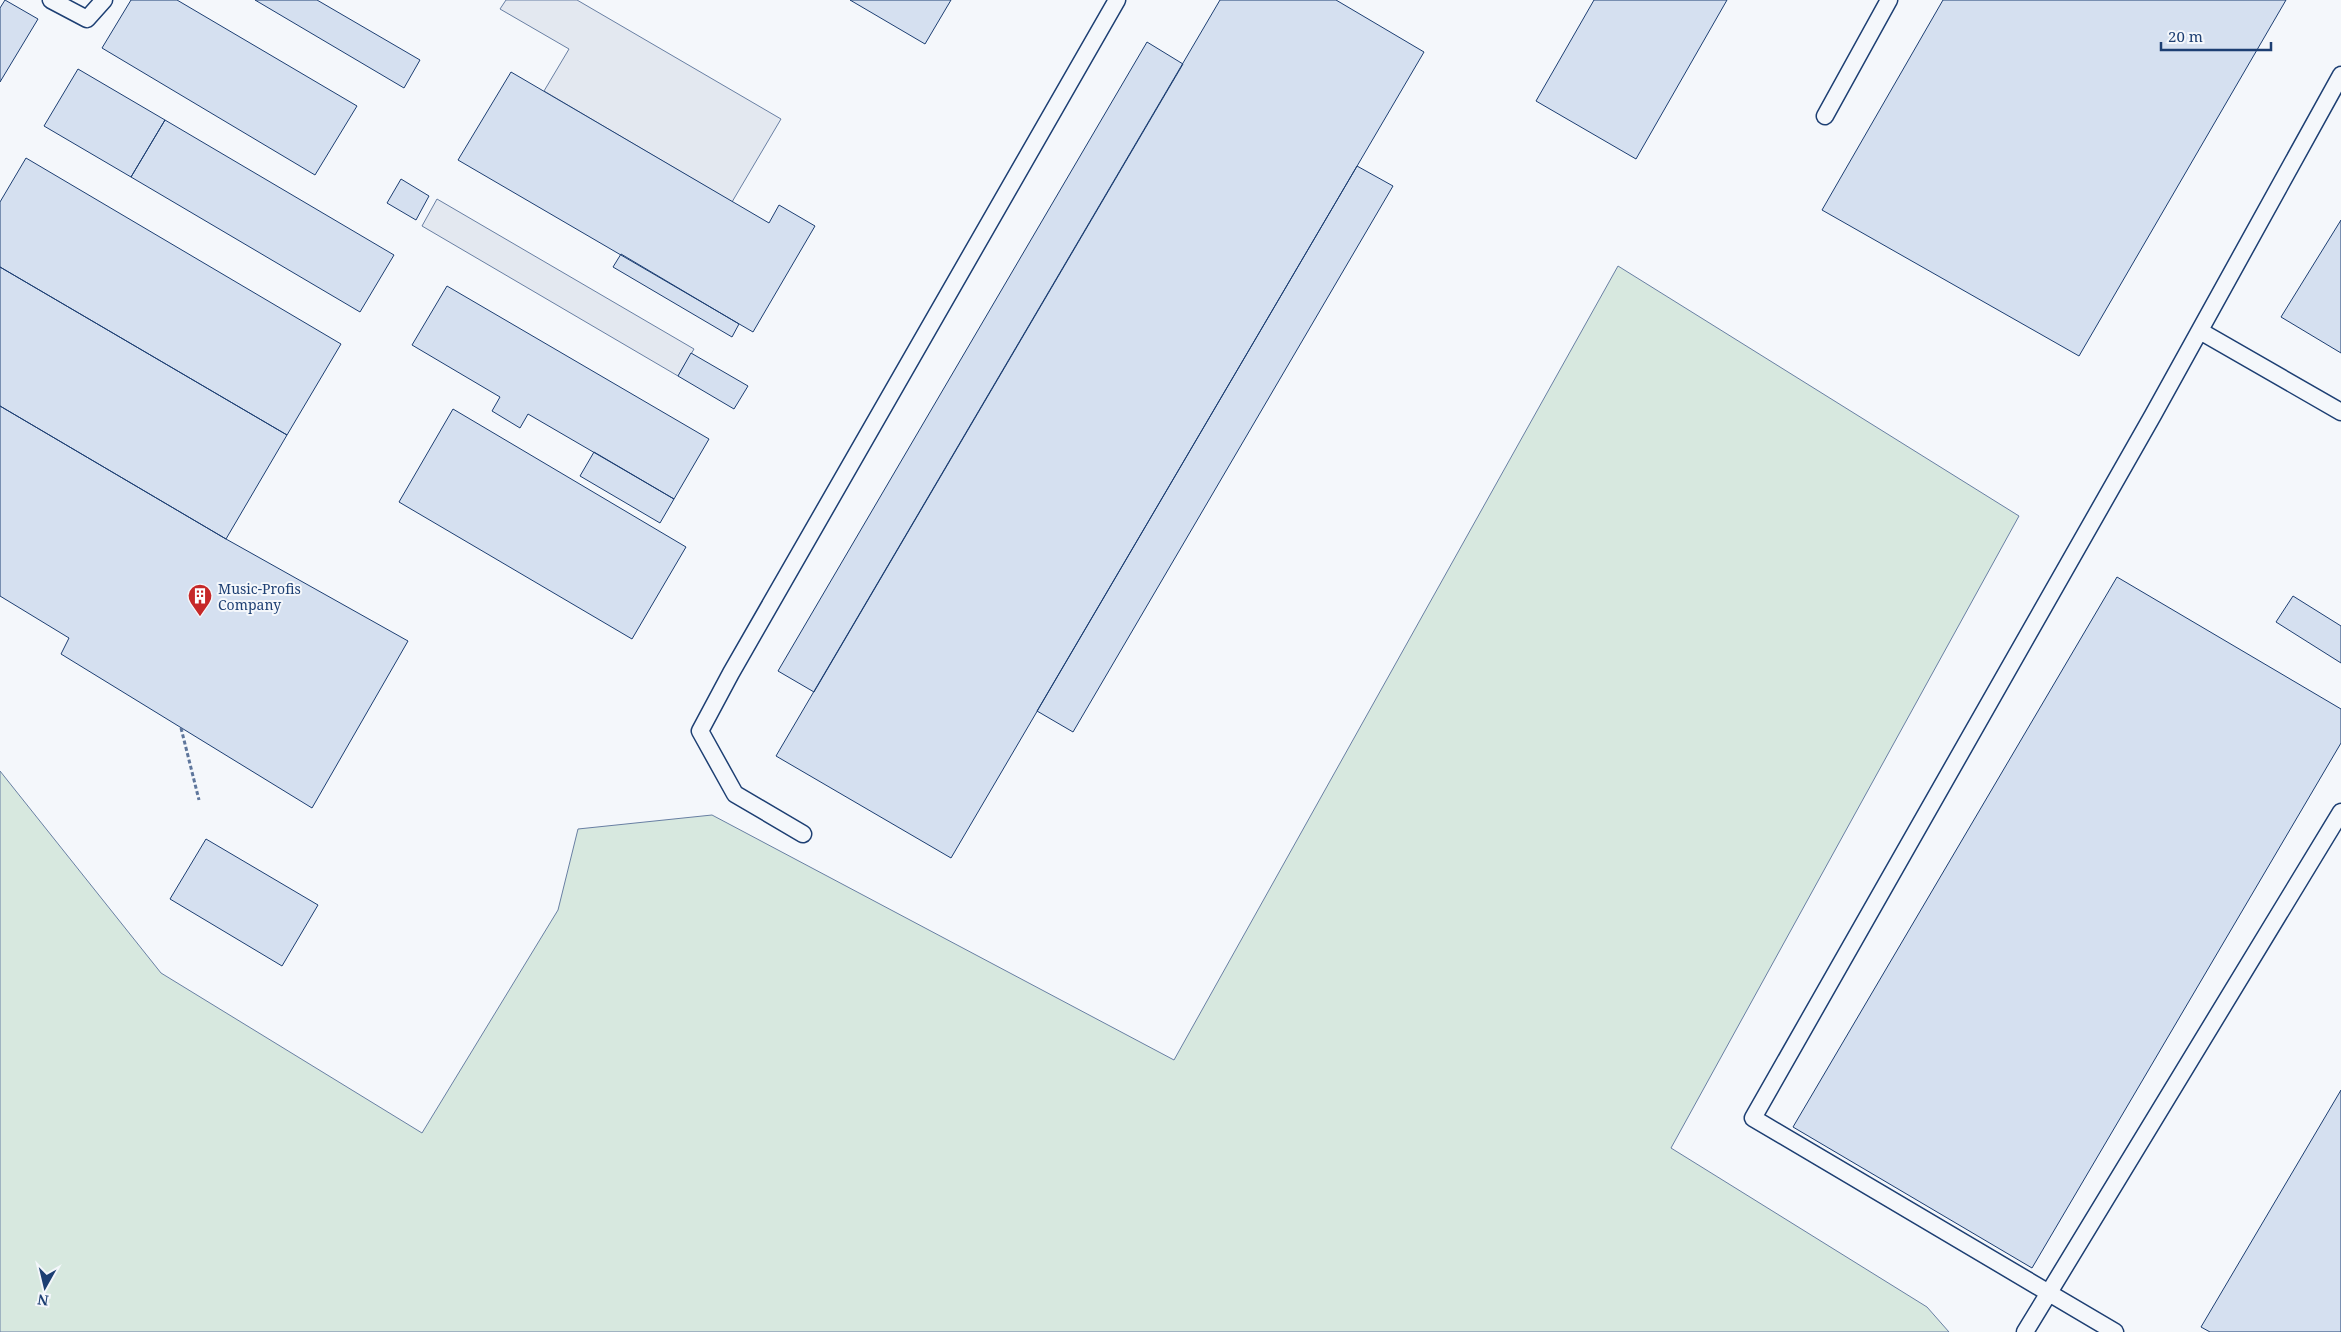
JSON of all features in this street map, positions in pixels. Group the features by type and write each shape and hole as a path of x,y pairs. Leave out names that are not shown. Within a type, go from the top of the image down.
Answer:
{"lane":[{"path":"52,0 87,20 104,0"},
{"path":"802,834 735,794 700,731 731,673 1117,0"},
{"path":"1825,116 1889,0"},
{"path":"2115,1332 1753,1118 2200,331 2341,76"},
{"path":"2200,331 2341,412"},
{"path":"2026,1332 2341,812"}],"path":[{"path":"181,728 199,800"}],"shaded area":[{"path":"506,0 577,0 781,119 732,202 544,91 569,49 500,9"},
{"path":"437,199 694,349 678,376 422,226"},
{"path":"1618,266 2019,516 1671,1148 1927,1307 1949,1332 0,1332 0,771 161,973 422,1133 558,910 578,829 712,815 1174,1060"}],"building":[{"path":"5,0 38,19 0,82 0,8"},
{"path":"131,0 177,0 357,106 315,175 102,48"},
{"path":"255,0 317,0 420,60 404,88"},
{"path":"850,0 951,0 925,44"},
{"path":"1220,0 1336,0 1424,52 951,858 776,756"},
{"path":"1594,0 1727,0 1636,159 1536,101"},
{"path":"1943,0 2286,0 2079,356 1822,210"},
{"path":"1147,42 1183,64 814,692 778,671"},
{"path":"78,69 165,120 131,177 44,126"},
{"path":"511,72 769,223 779,205 815,226 753,332 458,160"},
{"path":"165,120 394,255 360,312 131,177"},
{"path":"26,158 341,344 287,435 0,267 0,202"},
{"path":"1357,166 1393,186 1073,732 1037,711"},
{"path":"401,179 429,196 416,220 387,203"},
{"path":"2341,220 2341,353 2281,317"},
{"path":"621,254 739,324 732,337 613,267"},
{"path":"0,267 287,435 226,539 0,406"},
{"path":"447,286 709,439 674,499 528,414 520,428 492,411 500,397 412,345"},
{"path":"691,353 748,386 734,409 678,376"},
{"name":"Music-Profis Company","path":"0,406 226,539 408,641 312,808 61,654 69,638 0,596"},
{"path":"453,409 686,547 632,639 399,502"},
{"path":"594,452 674,499 660,523 580,476"},
{"path":"2117,577 2341,709 2341,743 2032,1268 1793,1127"},
{"path":"2293,596 2341,626 2341,663 2276,622"},
{"path":"206,839 318,905 282,966 170,899"},
{"path":"2341,1090 2341,1332 2210,1332 2201,1327"}],"place":[{"name":"Music-Profis Company","path":"200,617"}]}
